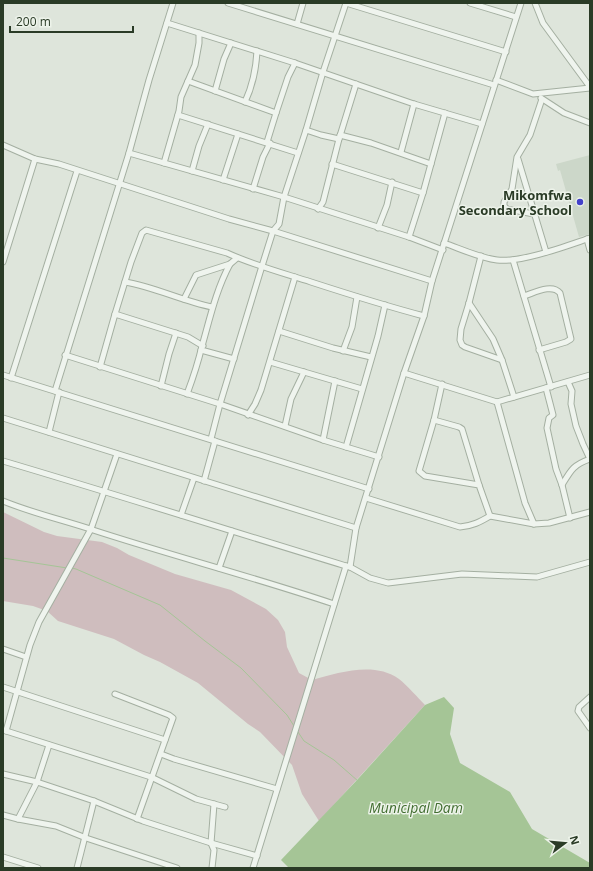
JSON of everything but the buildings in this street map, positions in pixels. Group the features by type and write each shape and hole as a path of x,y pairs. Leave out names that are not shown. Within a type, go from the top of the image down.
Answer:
{"street":[{"path":"49,432 65,355 129,153 173,3"},
{"path":"228,3 533,94 564,113 590,123"},
{"path":"297,24 303,3"},
{"path":"204,481 220,404 273,231 279,224 284,197 346,3 506,52"},
{"path":"470,3 516,17"},
{"path":"253,868 334,604 348,566 356,528 404,373 424,316 432,281 521,3"},
{"path":"533,94 590,87 543,23 535,3"},
{"path":"167,23 296,63 414,104 482,124"},
{"path":"164,163 178,115 181,97 196,58 199,33"},
{"path":"214,91 224,59 231,43"},
{"path":"245,102 256,70 257,51"},
{"path":"254,189 288,77 296,63"},
{"path":"188,81 276,113"},
{"path":"318,209 323,202 332,164 356,84"},
{"path":"534,214 507,210 504,206 504,202 512,189 517,157 530,135 542,99"},
{"path":"401,152 414,104"},
{"path":"409,237 445,113"},
{"path":"178,115 298,153"},
{"path":"192,171 199,146 208,124"},
{"path":"306,130 321,135 371,143 401,152 431,164"},
{"path":"223,180 238,134"},
{"path":"3,145 35,159 59,164 228,219 273,231 432,281"},
{"path":"129,153 284,197 409,237 443,250"},
{"path":"517,157 546,252"},
{"path":"3,262 35,159"},
{"path":"332,164 423,192"},
{"path":"11,378 77,171"},
{"path":"378,228 388,205 392,182"},
{"path":"100,367 125,282 142,233 146,230 226,253 295,277 424,316"},
{"path":"444,243 495,260 513,260 588,239 590,250"},
{"path":"481,256 461,329 460,340 462,345 465,347 502,360"},
{"path":"187,394 202,348 212,307 221,280 230,264 237,258"},
{"path":"513,260 539,350 548,388 552,415 549,418 547,428 556,469 562,485 570,518"},
{"path":"184,299 196,275 230,264"},
{"path":"248,415 261,390 295,277"},
{"path":"125,282 144,285 212,307"},
{"path":"524,296 549,288 555,288 560,293 570,339 566,342 539,350"},
{"path":"344,350 352,327 357,296"},
{"path":"469,303 493,339 502,360 514,397"},
{"path":"346,447 378,336 385,305"},
{"path":"115,314 188,337 202,348 234,360"},
{"path":"279,330 371,357"},
{"path":"161,386 176,333"},
{"path":"65,355 220,404 248,415 379,457"},
{"path":"270,362 362,389"},
{"path":"285,426 291,399 304,372"},
{"path":"404,373 497,402 590,375"},
{"path":"3,375 369,489"},
{"path":"323,440 335,381"},
{"path":"562,485 571,469 590,459 582,444 576,426 571,404 572,391 568,382"},
{"path":"442,384 420,472 425,476 479,485"},
{"path":"497,402 526,503 534,524"},
{"path":"3,418 356,528"},
{"path":"434,420 462,429 490,516"},
{"path":"117,454 91,529 39,622 26,657 5,731 151,777 196,799 225,807"},
{"path":"3,461 348,566 370,578 388,583 462,574 537,577 590,562"},
{"path":"182,515 194,478"},
{"path":"366,498 460,527 476,524 490,516 534,524 549,523 590,512"},
{"path":"3,501 67,523 91,529 148,548 219,568 334,604"},
{"path":"219,568 232,531"},
{"path":"3,649 26,657"},
{"path":"3,686 165,740"},
{"path":"115,694 172,716 173,720 137,819"},
{"path":"590,697 579,706 578,711 590,728"},
{"path":"18,819 37,782 49,746"},
{"path":"161,754 277,789"},
{"path":"3,774 37,782 94,801 137,819 257,856"},
{"path":"77,868 86,838 94,801"},
{"path":"212,868 214,850 211,843 214,804"},
{"path":"3,815 56,826 86,838 176,868"},
{"path":"3,857 38,868"}],"shaded area":[{"name":"Mikomfwa Secondary School","path":"590,155 590,234 579,237 560,170 558,171 556,164"},
{"path":"3,512 44,532 57,536 102,542 175,574 231,590 266,609 278,620 285,632 287,647 299,673 312,680 356,670 379,671 399,679 425,705 319,821 302,794 292,765 260,732 198,683 114,639 58,621 47,611 33,606 3,601"}],"water":[{"name":"Municipal Dam","path":"444,697 454,708 450,734 460,763 510,792 532,829 590,863 590,868 289,868 281,860 357,780 425,705"}],"waterway":[{"path":"3,558 67,568"},
{"path":"72,568 160,605 241,668 287,715 294,726"},
{"path":"298,732 304,741 334,760 358,781"}],"place":[{"name":"Mikomfwa Secondary School","path":"580,202"}]}
